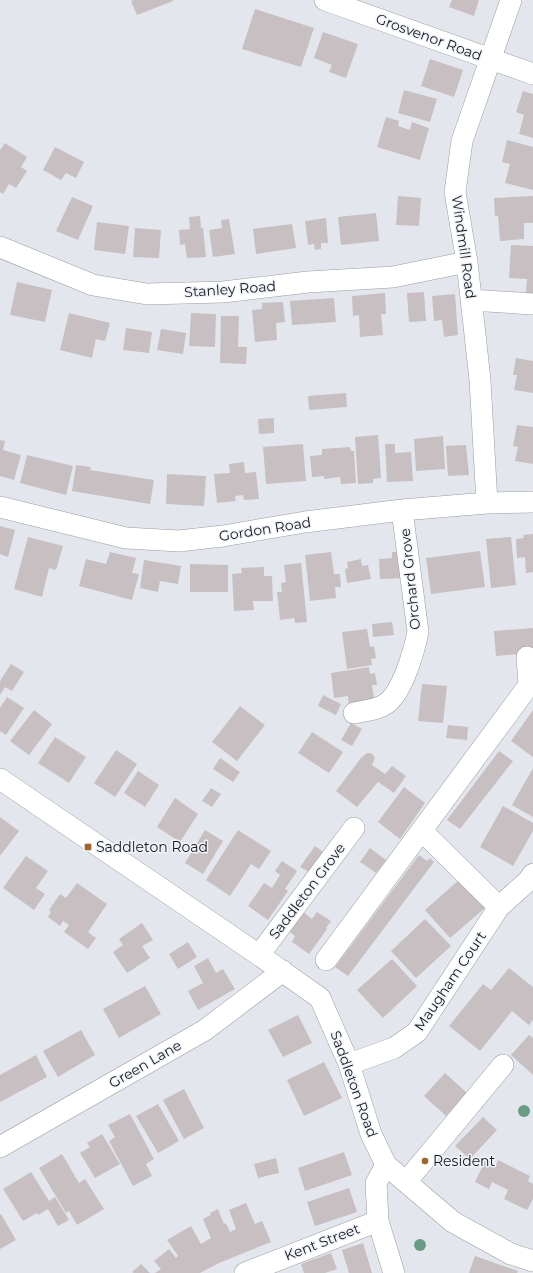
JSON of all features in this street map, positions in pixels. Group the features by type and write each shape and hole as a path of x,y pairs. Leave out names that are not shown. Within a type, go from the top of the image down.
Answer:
{"street":[{"name":"Grosvenor Road","path":"325,0 533,74"},
{"name":"Windmill Road","path":"487,503 480,380 472,300 455,192 462,141 511,0"},
{"name":"Stanley Road","path":"0,247 93,285 147,294 223,292 308,282 393,277 467,262"},
{"path":"472,300 533,304"},
{"name":"Gordon Road","path":"0,506 126,538 179,541 223,536 305,522 402,510 487,503 533,502"},
{"name":"Orchard Grove","path":"354,713 386,704 400,686 415,645 418,632 402,510"},
{"path":"326,960 529,685 527,657"},
{"name":"Saddleton Road","path":"0,779 283,971 320,998 349,1064 371,1134 386,1165 453,1222 511,1254 533,1260"},
{"name":"Saddleton Grove","path":"259,955 354,828"},
{"path":"422,831 500,907"},
{"name":"Maugham Court","path":"349,1064 394,1048 417,1032 500,907 531,881"},
{"name":"Green Lane","path":"0,1147 205,1030 283,971"},
{"path":"406,1182 503,1065"},
{"path":"386,1165 376,1183 378,1220 394,1273"},
{"name":"Kent Street","path":"245,1273 378,1220"}],"building":[{"path":"452,0 479,0 474,16 449,7"},
{"path":"131,1 173,1 137,15"},
{"path":"255,9 314,28 301,67 242,49"},
{"path":"323,32 358,44 346,78 329,72 332,65 314,58"},
{"path":"430,59 463,70 454,97 421,86"},
{"path":"404,90 437,99 430,122 398,113"},
{"path":"523,91 533,94 533,138 519,134 524,115 516,112"},
{"path":"386,117 399,121 398,126 410,130 412,122 429,128 420,160 377,147"},
{"path":"507,140 533,147 533,190 505,183 510,164 502,162"},
{"path":"5,143 27,157 21,167 27,171 16,188 9,184 3,194 0,192 0,150"},
{"path":"55,147 84,162 76,178 66,173 61,180 43,170"},
{"path":"398,196 421,198 419,226 396,225"},
{"path":"533,196 533,223 524,223 524,239 500,241 498,216 495,216 494,198"},
{"path":"72,197 93,206 78,240 56,231"},
{"path":"376,213 379,241 341,245 338,217"},
{"path":"200,216 201,228 203,228 206,257 187,258 185,244 180,245 179,230 190,229 189,217"},
{"path":"326,218 328,243 321,243 321,249 315,250 314,244 308,245 305,221"},
{"path":"229,219 235,254 213,257 209,230 222,228 221,220"},
{"path":"97,222 129,226 125,254 94,250"},
{"path":"292,224 296,248 256,254 253,229"},
{"path":"135,228 161,230 159,258 133,257"},
{"path":"511,245 533,246 533,293 526,293 527,279 509,278"},
{"path":"17,282 52,290 45,322 10,315"},
{"path":"424,292 426,321 409,322 407,293"},
{"path":"385,293 386,314 381,314 383,335 360,337 359,315 353,316 352,296"},
{"path":"455,294 458,335 444,337 442,320 434,321 432,296"},
{"path":"334,298 336,322 292,325 290,301"},
{"path":"283,302 285,322 276,323 277,340 255,342 252,310 262,309 262,303"},
{"path":"69,313 110,323 105,341 96,339 92,358 60,350"},
{"path":"191,313 216,314 215,347 189,346"},
{"path":"221,316 239,316 238,347 247,347 246,364 220,363"},
{"path":"126,328 152,332 149,353 123,350"},
{"path":"161,329 186,333 183,354 157,350"},
{"path":"516,358 533,361 533,393 514,390 517,375 513,375"},
{"path":"346,393 347,407 309,410 308,396"},
{"path":"274,418 274,433 259,434 258,419"},
{"path":"517,425 533,427 533,464 515,461 518,447 513,446"},
{"path":"378,435 381,478 373,479 373,483 358,484 355,437"},
{"path":"443,436 445,469 416,471 414,439"},
{"path":"0,440 5,441 3,450 21,455 14,480 0,476"},
{"path":"303,444 306,481 266,484 263,447"},
{"path":"385,444 395,444 395,453 411,452 413,481 387,482"},
{"path":"466,445 469,475 448,476 446,446"},
{"path":"350,447 351,451 354,451 356,483 341,484 340,477 324,479 324,476 312,477 310,456 322,455 322,449"},
{"path":"27,455 73,466 66,495 20,483"},
{"path":"244,462 245,473 256,472 259,499 244,500 243,495 235,496 236,501 217,503 214,474 230,473 229,464"},
{"path":"76,465 91,467 90,470 154,480 150,504 72,491"},
{"path":"167,474 206,476 204,506 166,504"},
{"path":"0,526 15,530 8,557 0,554"},
{"path":"533,534 533,572 526,573 525,557 517,558 516,539 524,538 523,535"},
{"path":"28,537 63,546 56,570 49,568 42,597 14,589"},
{"path":"511,537 516,585 491,588 486,539"},
{"path":"406,551 408,578 380,579 379,559 392,558 392,552"},
{"path":"480,551 485,587 431,594 426,558"},
{"path":"110,552 136,558 132,573 139,574 132,600 79,586 86,559 106,564"},
{"path":"331,552 334,574 340,574 341,587 335,587 336,598 310,601 305,555"},
{"path":"361,559 362,566 368,565 371,579 347,583 345,569 348,568 347,562"},
{"path":"144,560 181,566 178,584 160,581 158,592 140,588"},
{"path":"301,563 307,622 295,623 294,618 280,620 277,592 282,592 281,583 286,582 284,565"},
{"path":"190,564 228,565 228,592 190,592"},
{"path":"264,567 264,576 272,576 273,601 253,601 254,610 234,611 232,574 242,573 241,568"},
{"path":"392,622 394,635 373,637 372,624"},
{"path":"533,628 533,653 496,656 494,631"},
{"path":"367,629 370,647 374,646 376,658 371,659 372,665 347,669 342,632"},
{"path":"11,664 24,672 12,691 5,687 0,695 0,681"},
{"path":"369,667 370,674 375,673 377,685 372,685 375,704 349,708 348,696 334,698 331,673"},
{"path":"422,684 447,686 443,723 418,721"},
{"path":"323,695 341,704 336,715 318,706"},
{"path":"7,697 24,708 6,735 0,731 0,708"},
{"path":"240,706 265,725 237,761 212,742"},
{"path":"34,710 52,724 29,755 10,741"},
{"path":"533,710 533,757 511,741"},
{"path":"351,723 362,729 352,746 341,740"},
{"path":"448,725 468,727 467,740 446,738"},
{"path":"312,732 343,752 329,773 298,753"},
{"path":"55,737 86,757 69,783 38,763"},
{"path":"116,750 137,764 115,797 94,783"},
{"path":"499,751 513,761 460,829 447,820"},
{"path":"367,753 371,753 375,758 372,765 385,774 392,766 406,776 394,793 378,782 357,807 336,791 361,758"},
{"path":"220,758 240,772 233,782 213,769"},
{"path":"533,768 533,817 512,805"},
{"path":"138,771 159,785 145,807 124,793"},
{"path":"404,787 425,803 400,839 378,822"},
{"path":"211,788 221,794 212,807 202,801"},
{"path":"175,798 198,814 180,842 157,827"},
{"path":"503,806 533,823 533,831 513,866 480,847"},
{"path":"0,817 19,831 0,856"},
{"path":"205,830 223,841 203,874 185,863"},
{"path":"238,830 271,851 259,869 251,864 230,896 206,880"},
{"path":"315,846 323,852 309,872 300,867"},
{"path":"370,848 386,860 376,873 360,862"},
{"path":"419,855 427,861 430,858 434,862 348,976 335,967"},
{"path":"26,856 48,871 36,888 45,894 34,910 3,888"},
{"path":"282,861 297,871 285,889 288,891 268,920 248,906 264,883 272,888 280,875 275,871"},
{"path":"460,879 486,907 450,938 425,910"},
{"path":"77,883 107,904 88,932 96,938 88,949 64,932 69,925 63,921 60,926 48,917 51,912 49,910 60,894 66,898"},
{"path":"303,912 312,919 317,912 331,921 309,954 292,942 295,936 290,932"},
{"path":"425,919 451,946 416,978 391,951"},
{"path":"142,923 153,940 142,946 150,958 127,973 113,952 123,945 119,939"},
{"path":"188,942 197,957 178,969 169,954"},
{"path":"208,958 216,973 223,969 235,989 198,1010 188,991 203,983 194,966"},
{"path":"392,959 417,986 383,1018 357,990"},
{"path":"509,968 533,987 533,1020 529,1025 512,1011 480,1051 449,1026 483,984 491,990"},
{"path":"145,986 161,1014 119,1038 103,1009"},
{"path":"298,1015 312,1043 283,1057 268,1030"},
{"path":"81,1030 95,1055 58,1077 43,1051"},
{"path":"529,1035 533,1038 533,1075 511,1055"},
{"path":"36,1055 47,1077 0,1102 0,1075"},
{"path":"324,1062 342,1098 304,1116 287,1080"},
{"path":"445,1073 467,1093 446,1116 424,1096"},
{"path":"184,1089 204,1128 184,1139 163,1100"},
{"path":"158,1104 179,1141 158,1153 136,1116"},
{"path":"130,1114 154,1159 146,1164 152,1176 133,1186 109,1141 115,1137 108,1125"},
{"path":"483,1117 497,1130 470,1159 455,1146"},
{"path":"102,1134 120,1164 95,1178 80,1153 90,1147 87,1143"},
{"path":"344,1152 352,1175 305,1191 298,1168"},
{"path":"62,1154 79,1183 85,1179 104,1209 77,1225 69,1211 66,1213 39,1168"},
{"path":"276,1158 279,1173 258,1178 254,1164"},
{"path":"486,1159 496,1165 498,1160 530,1176 528,1181 533,1184 533,1199 527,1210 504,1199 508,1190 492,1182 489,1189 475,1182"},
{"path":"31,1172 49,1201 55,1197 69,1220 58,1226 48,1209 23,1221 3,1189"},
{"path":"349,1188 357,1212 315,1226 307,1202"},
{"path":"246,1203 255,1224 262,1221 271,1242 219,1263 200,1273 155,1273 161,1269 154,1261 169,1249 176,1258 178,1256 167,1240 191,1226 201,1244 211,1238 203,1219 218,1209 224,1224 226,1223 230,1232 236,1229 229,1210"},
{"path":"1,1214 16,1240 0,1249 0,1215"},
{"path":"363,1243 372,1273 349,1273 342,1250"},
{"path":"331,1253 337,1269 325,1273 304,1273 301,1264"},
{"path":"475,1256 518,1271 517,1273 469,1273"},
{"path":"141,1264 150,1273 132,1272"}],"place":[{"name":"Saddleton Road","path":"88,847"},
{"name":"Resident","path":"425,1161"}]}
